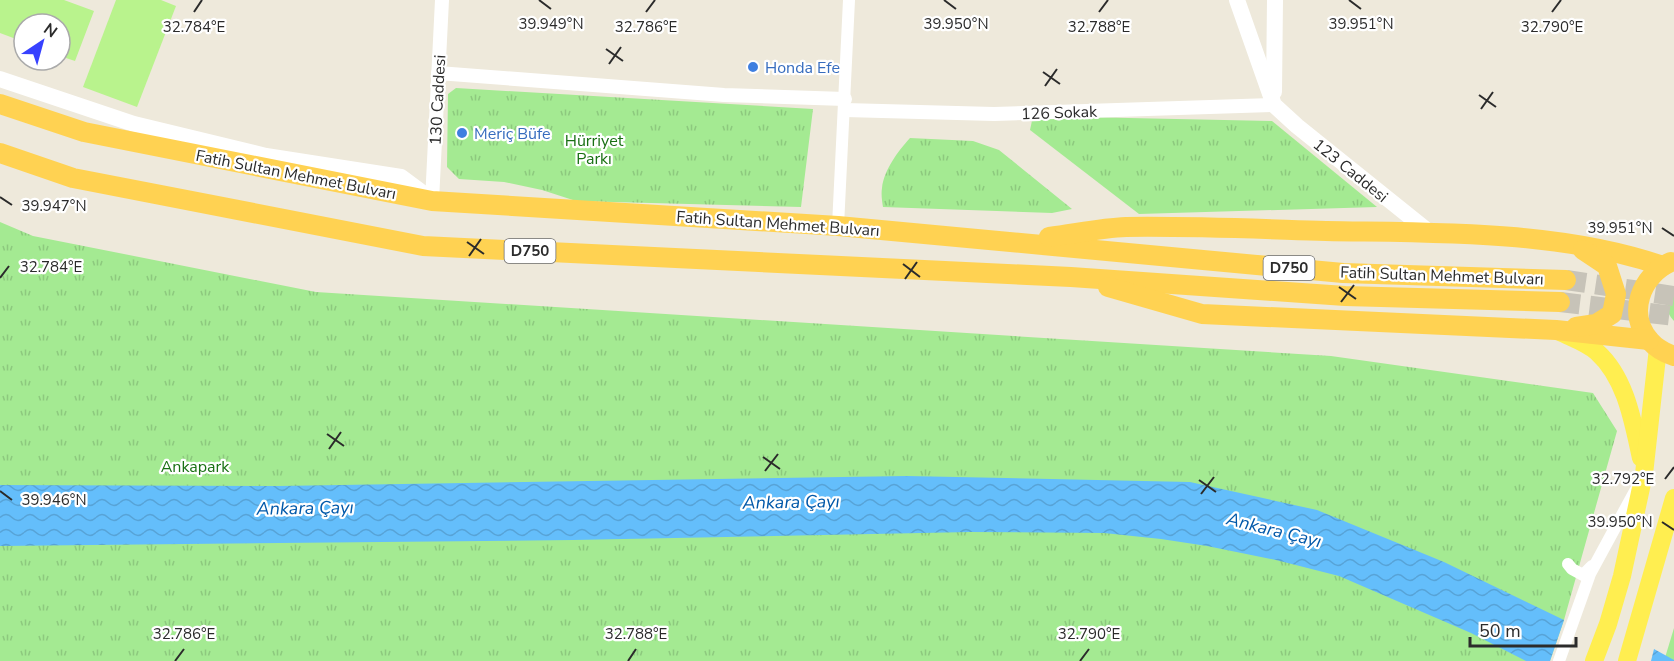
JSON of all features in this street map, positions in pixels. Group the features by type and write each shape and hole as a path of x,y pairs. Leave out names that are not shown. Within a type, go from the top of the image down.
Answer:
{"highway":[{"name":"Fatih Sultan Mehmet Bulvarı","path":"0,104 84,132 432,201 838,226 1343,273 1566,280"},
{"name":"Fatih Sultan Mehmet Bulvarı","path":"0,153 73,178 423,246 1071,276 1345,296 1560,302"},
{"path":"1012,242 1124,227 1429,232 1487,235 1572,244 1633,256 1670,260"},
{"path":"1556,330 1596,324 1612,314 1616,294 1607,266 1572,244"},
{"path":"1660,348 1641,326 1638,311 1640,296 1646,282 1656,270 1670,260"},
{"path":"1071,276 1202,314 1556,330 1660,348"}],"main road":[{"name":"123 Caddesi","path":"1237,0 1274,105 1429,232"},
{"path":"1274,105 1275,0"},
{"path":"0,79 134,124 266,156 400,177 432,201"},
{"path":"1556,330 1596,351 1611,367 1622,387 1645,473"},
{"path":"1594,661 1622,576 1645,473 1660,348"},
{"path":"1627,661 1674,498"}],"street":[{"name":"130 Caddesi","path":"432,201 442,0"},
{"path":"838,226 849,0"},
{"name":"126 Sokak","path":"438,73 993,114 1274,105"},
{"path":"1559,661 1590,574 1645,473"},
{"path":"1568,564 1583,575 1598,562"}],"green space":[{"path":"0,0 64,0 94,11 75,61 72,60 72,12 12,12 12,38 0,33"},
{"path":"116,0 161,0 176,6 137,107 83,87"},
{"name":"Hürriyet Parkı","path":"456,88 813,109 801,207 576,201 542,190 504,182 459,179 447,167 448,94"},
{"path":"1033,116 1272,121 1377,207 1139,214 1030,130"},
{"path":"910,138 973,141 999,150 1072,209 1052,213 883,207 883,181 896,155"},
{"name":"Ankapark","path":"0,222 33,236 316,292 1331,356 1593,393 1617,431 1564,620 1550,661 0,661"},
{"path":"1674,293 1674,321 1667,307"},
{"path":"1674,628 1674,661 1664,661"}],"water":[{"name":"Ankara Çayı","path":"907,476 1190,482 1317,510 1444,562 1564,620 1550,661 1526,661 1471,633 1339,576 1207,546 1104,533 970,532 573,540 0,546 0,485 279,486"},
{"path":"1654,649 1674,660 1674,661 1651,661"}],"tunnel":[{"path":"1566,280 1674,296"},
{"path":"1560,302 1674,316"}],"place":[{"name":"Honda Efe","path":"753,67"},
{"name":"Meriç Büfe","path":"462,133"}]}
